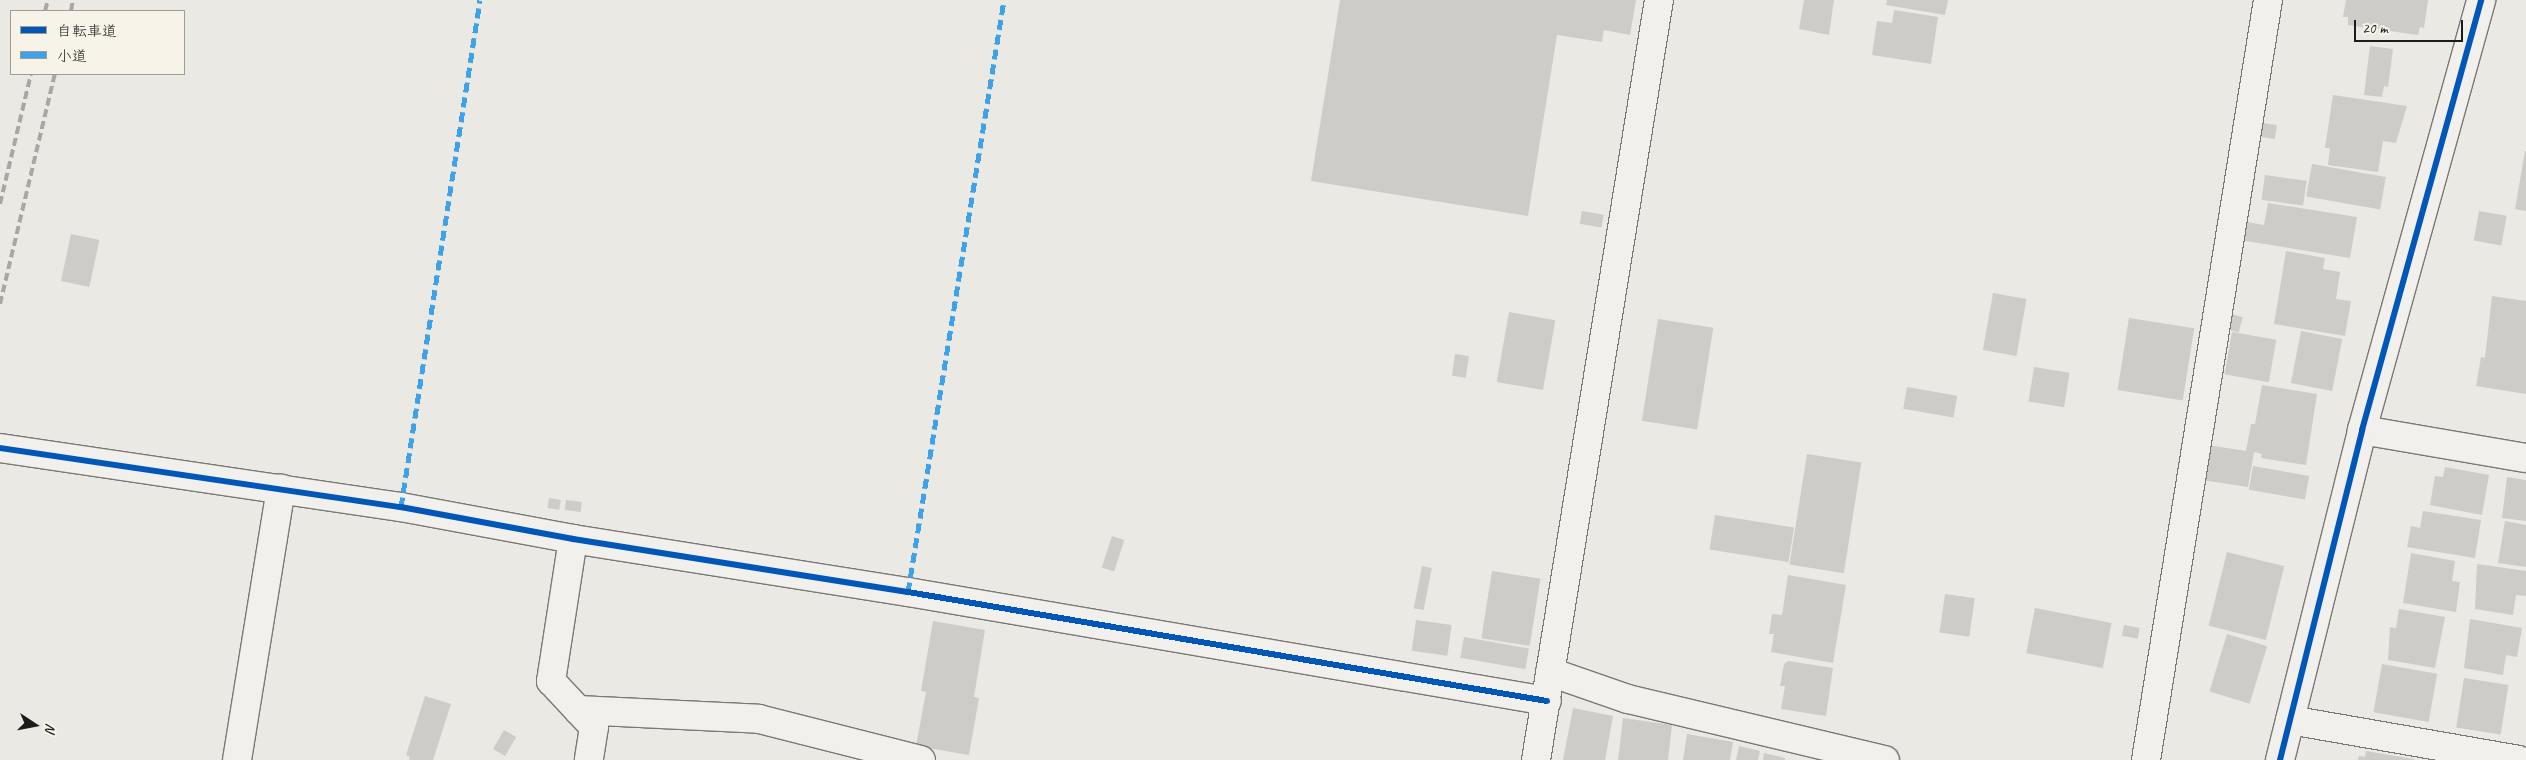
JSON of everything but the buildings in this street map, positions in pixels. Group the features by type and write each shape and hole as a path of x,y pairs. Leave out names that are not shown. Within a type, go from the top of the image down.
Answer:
{"street":[{"path":"1536,760 1659,0"},
{"path":"2146,760 2268,0"},
{"path":"2280,760 2362,430 2481,0"},
{"path":"2362,430 2526,458"},
{"path":"0,448 281,489 573,539 928,595 1547,701"},
{"path":"237,760 281,489"},
{"path":"573,539 552,681 594,727 589,760"},
{"path":"1550,672 1628,700 1885,760"},
{"path":"578,710 760,719 921,760"},
{"path":"2290,720 2519,760"}],"railway":[{"path":"45,10 48,0"},
{"path":"71,10 73,0"},
{"path":"0,204 31,75"},
{"path":"0,304 55,75"}],"marked path":[{"path":"401,507 480,0"},
{"path":"908,592 1004,0"}],"cycle path":[{"path":"2280,760 2362,430 2481,0"},
{"path":"0,448 401,507 573,539 908,592 1547,701"}]}
